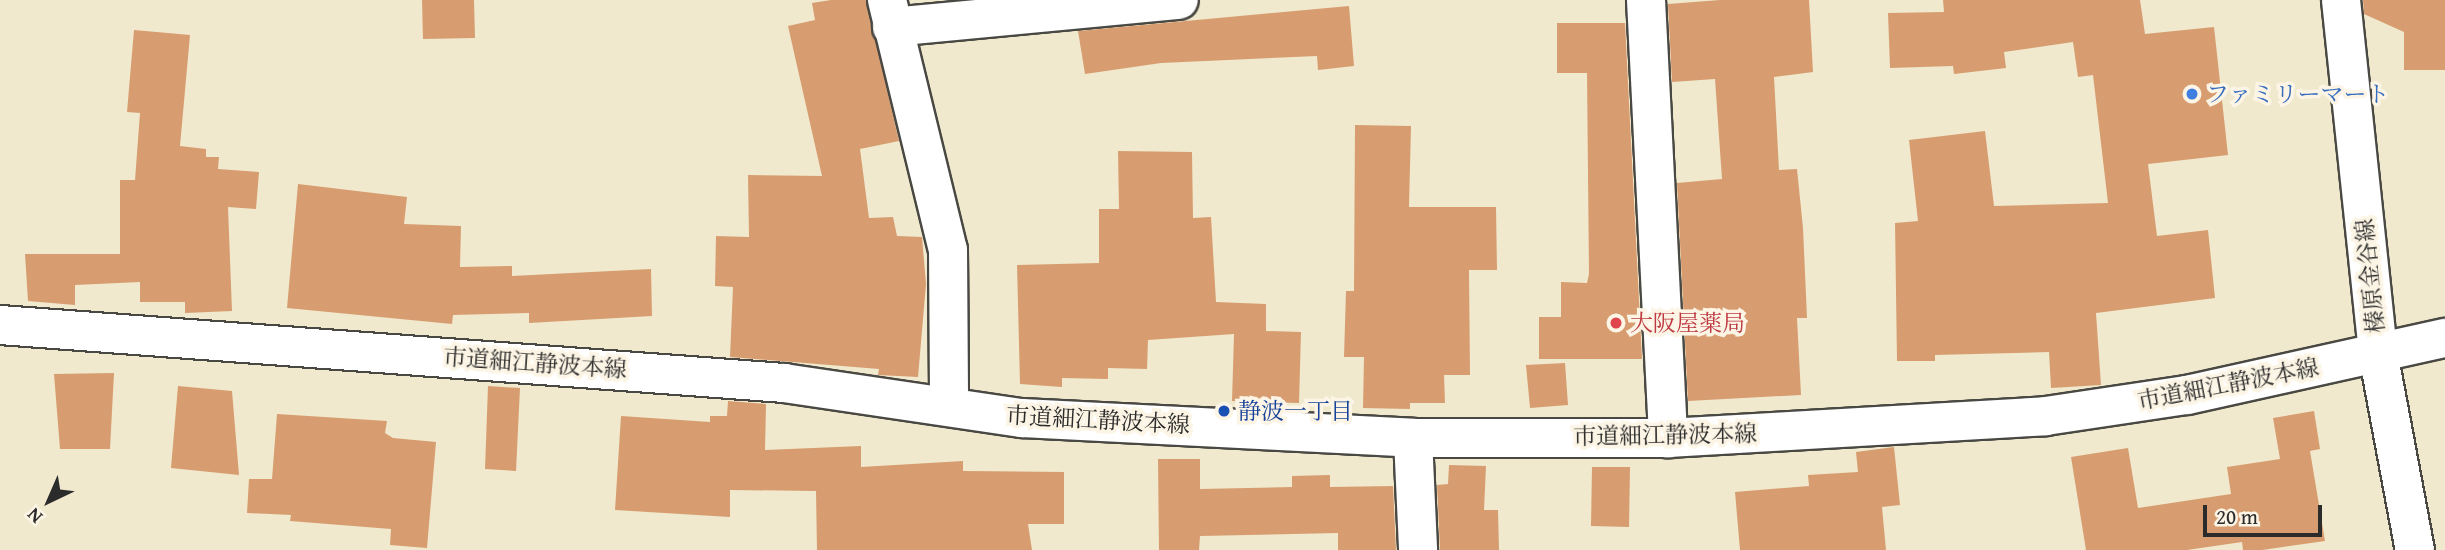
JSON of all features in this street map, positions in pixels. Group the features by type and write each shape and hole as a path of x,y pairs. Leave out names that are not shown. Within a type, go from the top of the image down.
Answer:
{"street":[{"path":"949,405 948,250 889,13 1179,0"},
{"path":"1646,0 1668,438"},
{"name":"榛原金谷線","path":"2341,0 2378,353 2415,550"},
{"name":"市道細江静波本線","path":"0,325 758,381 949,405 1022,418 1413,438 1668,438 2046,416 2186,396 2445,338"},
{"path":"1413,438 1418,550"}],"building":[{"path":"422,0 474,0 475,38 423,39"},
{"path":"866,0 899,141 860,149 869,218 893,217 897,236 922,237 926,284 918,377 878,375 879,369 730,357 733,287 715,286 716,236 749,237 748,175 822,176 788,26 815,20 812,3"},
{"path":"1720,0 1809,0 1813,72 1774,77 1779,170 1797,169 1803,228 1807,318 1797,318 1801,395 1688,401 1677,183 1722,179 1715,79 1672,82 1668,4"},
{"path":"1943,0 2140,0 2145,34 2214,27 2228,155 2148,164 2157,236 2208,230 2215,298 2096,313 2101,385 2051,388 2049,352 1935,355 1935,361 1897,361 1895,223 1918,221 1909,140 1985,131 1994,206 2108,203 2093,75 2078,77 2073,42 2004,52 2006,68 1954,74 1953,66 1890,68 1888,13 1944,12"},
{"path":"2363,0 2445,0 2445,70 2404,70 2404,32 2364,14"},
{"path":"1349,6 1354,66 1318,70 1317,56 1161,63 1085,74 1078,31"},
{"path":"1557,23 1625,23 1642,359 1539,359 1539,317 1561,317 1561,282 1587,283 1589,274 1587,73 1557,73"},
{"path":"134,30 190,35 180,146 206,149 206,157 219,157 218,169 259,172 256,209 228,207 232,311 185,313 185,302 140,302 140,282 75,285 75,305 28,301 25,254 120,254 120,180 135,180 140,113 127,112"},
{"path":"1355,125 1411,126 1409,207 1496,207 1497,270 1469,270 1470,375 1444,375 1445,403 1410,403 1410,409 1363,408 1364,357 1344,357 1346,291 1354,291"},
{"path":"1118,151 1192,152 1193,218 1211,217 1216,302 1266,304 1266,331 1301,332 1299,403 1232,401 1234,334 1148,340 1147,369 1108,368 1108,379 1062,378 1062,387 1020,384 1017,265 1099,263 1099,209 1119,209"},
{"path":"298,184 407,197 404,224 461,226 460,267 512,266 512,276 651,269 652,316 529,323 529,313 453,315 452,324 287,308"},
{"path":"1565,363 1568,405 1530,408 1526,365"},
{"path":"114,373 110,449 60,449 54,374"},
{"path":"178,386 232,391 239,475 171,468"},
{"path":"488,386 520,388 516,471 485,469"},
{"path":"728,401 766,404 765,450 861,446 861,467 963,461 963,471 1064,472 1064,524 1028,524 1032,550 817,550 816,491 730,490 730,517 615,510 621,416 710,422 710,416 727,416"},
{"path":"2314,411 2320,449 2310,451 2325,541 2262,550 2243,550 2242,542 2187,550 2086,550 2071,457 2128,448 2138,508 2231,494 2227,467 2280,459 2273,418"},
{"path":"277,414 387,421 385,433 393,438 436,442 427,548 390,545 391,529 290,521 291,515 247,513 249,479 272,479"},
{"path":"1894,447 1900,505 1882,507 1886,550 1740,550 1735,492 1809,486 1808,475 1858,472 1856,452"},
{"path":"1158,459 1200,459 1200,489 1292,487 1292,476 1330,475 1330,487 1393,486 1396,550 1338,550 1338,533 1200,536 1199,550 1159,550"},
{"path":"1449,465 1486,466 1484,510 1498,510 1499,550 1440,550 1437,485 1448,484"},
{"path":"1592,467 1630,467 1629,527 1591,526"}],"place":[{"name":"ファミリーマート","path":"2192,94"},
{"name":"大阪屋薬局","path":"1616,323"},
{"name":"静波一丁目","path":"1224,411"}]}
